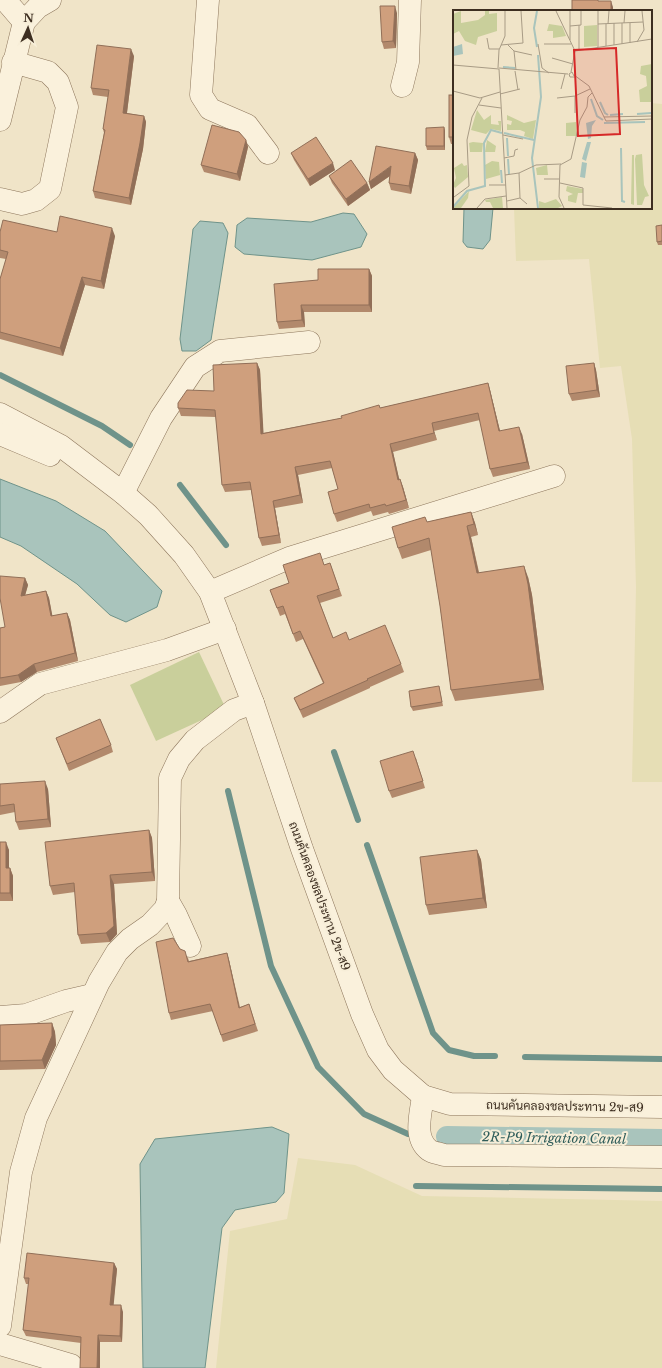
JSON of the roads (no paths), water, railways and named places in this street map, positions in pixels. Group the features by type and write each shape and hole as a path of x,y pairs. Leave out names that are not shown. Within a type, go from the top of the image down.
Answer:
{"street":[{"path":"5,0 24,22"},
{"path":"0,120 24,22 38,7 50,0"},
{"path":"208,0 202,95 210,109 247,125 268,153"},
{"path":"402,86 408,62 410,0"},
{"path":"0,199 22,204 36,200 50,189 67,107 58,82 48,72 13,62"},
{"path":"118,489 161,418 195,367 220,351 309,342"},
{"name":"ถนนคันคลองชลประทาน 2ข-ส9","path":"0,414 61,446 118,489 148,515 178,550 210,592 253,703 302,849 365,1021 378,1050 393,1070 423,1096 450,1104 662,1107"},
{"name":"ถนนคันคลองชลประทาน 2ข-ส9","path":"0,434 35,448 118,489"},
{"path":"210,592 289,558 554,476"},
{"path":"0,712 40,684 167,650 225,629"},
{"path":"0,1326 21,1172 36,1118 92,995 117,952 130,939 150,925 165,909 168,901 170,778 179,759 195,740 216,722 234,710 253,703"},
{"path":"168,901 176,914 190,946"},
{"path":"0,1017 26,1015 66,1001 92,995"},
{"path":"423,1096 419,1123 421,1143 430,1151 444,1155 662,1157"},
{"path":"0,1344 71,1365"}],"water":[{"path":"464,209 493,209 490,240 483,249 467,247 463,242"},
{"path":"343,213 354,214 367,234 361,247 312,260 244,254 235,247 237,225 247,218 311,222"},
{"path":"200,221 223,223 228,233 211,340 196,351 182,351 180,339 193,229"},
{"path":"0,479 56,501 105,531 162,591 157,607 126,622 110,615 77,584 21,546 0,537"},
{"path":"272,1127 289,1134 284,1193 276,1202 235,1210 222,1228 205,1368 143,1368 140,1164 155,1139"}],"waterway":[{"path":"0,375 102,426 130,445"},
{"path":"180,485 226,545"},
{"path":"334,752 358,820"},
{"path":"228,791 271,966 318,1067 364,1114 408,1134"},
{"path":"367,845 433,1033 449,1050 474,1056 495,1056"},
{"path":"525,1057 662,1059"},
{"name":"2R-P9 Irrigation Canal","path":"447,1137 662,1140"},
{"path":"416,1186 662,1189"}]}
